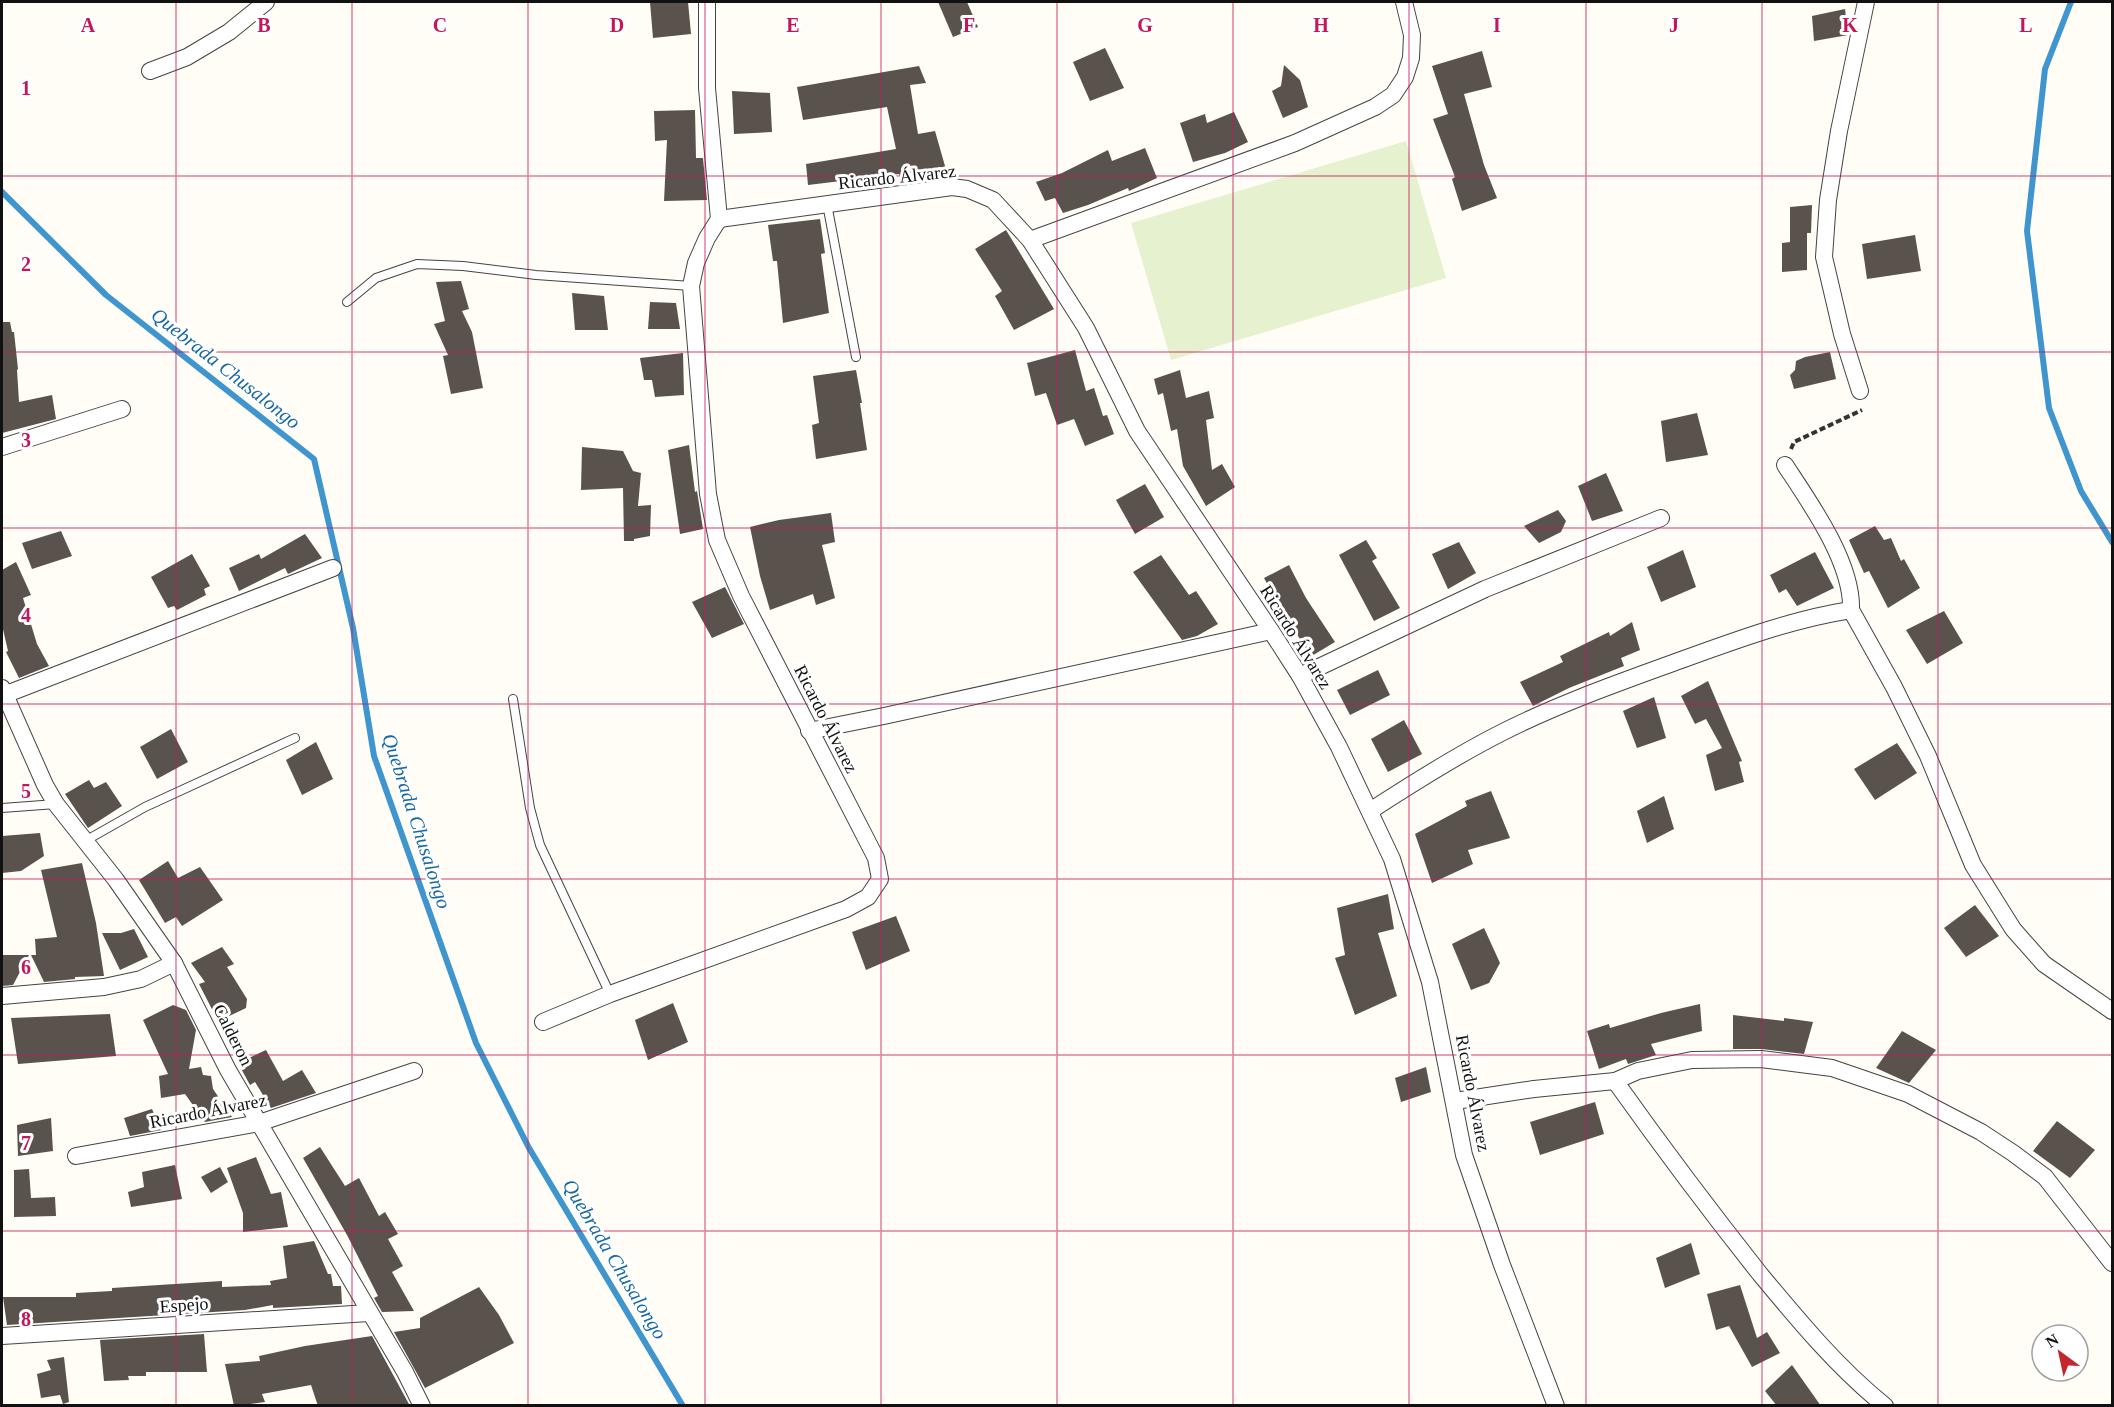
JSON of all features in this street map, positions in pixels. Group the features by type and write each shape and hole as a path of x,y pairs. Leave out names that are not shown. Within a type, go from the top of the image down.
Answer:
{"street":[{"path":"150,71 187,57 221,38 266,2"},
{"path":"707,2 707,88 719,219"},
{"path":"1030,240 1295,143 1375,107 1393,95 1405,78 1411,58 1412,35 1404,2"},
{"path":"1860,391 1842,334 1824,257 1828,200 1866,2"},
{"name":"Ricardo Álvarez","path":"543,1022 610,994 846,909 868,897 880,879 876,858 741,596 717,540 708,494 691,286 696,263 707,238 719,219 952,187 967,189 993,200 1030,240 1086,328 1137,431 1300,676 1339,747 1370,811 1392,859 1430,982 1464,1155 1502,1265 1556,1406"},
{"path":"2,447 122,409"},
{"path":"1785,465 1808,497 1832,543 1848,580 1852,598 1851,609 1894,687 1928,756 1973,865 2013,929 2044,963 2112,1011"},
{"path":"1300,676 1485,589 1661,518"},
{"path":"3,691 333,568"},
{"path":"1370,811 1408,786 1503,732 1566,703 1748,636 1851,609"},
{"path":"809,731 1272,631"},
{"name":"Calderon","path":"3,691 45,786 56,804 116,879 174,963 228,1070 405,1372 422,1406"},
{"path":"2,996 104,987 141,979 174,963"},
{"path":"1455,1101 1534,1089 1615,1081 1638,1071 1692,1060 1761,1059 1832,1068 1908,1094 1981,1132 2045,1178 2112,1263"},
{"name":"Ricardo Álvarez","path":"76,1156 259,1123 414,1071"},
{"path":"1615,1081 1703,1203 1804,1326 1856,1383 1885,1406"},
{"name":"Espejo","path":"2,1336 369,1313"}],"lane":[{"path":"827,204 856,357"},
{"path":"347,302 376,279 417,264 691,286"},
{"path":"513,699 530,808 540,845 610,994"},
{"path":"85,841 145,807 295,738"},
{"path":"2,808 56,804"}],"path":[{"path":"1785,465 1794,442 1865,408 1860,391"}],"green space":[{"path":"1406,141 1446,278 1171,360 1131,223"}],"building":[{"path":"650,2 688,2 691,34 653,38"},
{"path":"938,2 967,2 978,27 953,37"},
{"path":"1845,9 1848,35 1814,41 1812,16"},
{"path":"1105,48 1124,88 1090,101 1073,62"},
{"path":"1482,51 1492,87 1464,94 1484,165 1497,198 1462,211 1452,179 1455,177 1433,119 1448,114 1432,66"},
{"path":"1284,65 1300,80 1308,107 1283,118 1272,91 1281,86"},
{"path":"919,66 926,83 910,85 918,134 935,131 947,173 926,176 925,173 900,177 899,174 808,185 806,164 896,149 887,107 803,120 797,87"},
{"path":"732,91 770,93 772,132 734,134"},
{"path":"695,110 696,158 703,158 707,200 664,201 667,140 655,141 654,111"},
{"path":"1234,112 1248,142 1225,153 1193,162 1180,123 1205,114 1207,123"},
{"path":"1145,148 1157,178 1129,191 1128,188 1063,213 1055,198 1045,201 1036,182 1062,173 1108,150 1112,161"},
{"path":"1812,205 1811,233 1807,233 1807,270 1782,272 1782,243 1790,242 1790,207"},
{"path":"820,219 825,253 821,254 829,313 783,323 777,261 773,261 768,225"},
{"path":"1006,230 1054,309 1014,330 995,296 1002,291 975,249"},
{"path":"1915,235 1921,271 1867,279 1862,244"},
{"path":"461,281 469,309 462,311 472,332 483,388 451,394 443,356 448,355 434,324 445,321 436,282"},
{"path":"572,293 604,296 608,330 575,330"},
{"path":"650,302 676,303 680,329 648,329"},
{"path":"2,322 10,322 12,332 14,332 19,402 52,395 56,419 2,433"},
{"path":"1075,350 1086,391 1094,388 1103,416 1107,415 1114,434 1085,446 1074,419 1057,425 1046,393 1035,396 1027,363"},
{"path":"1830,352 1836,379 1794,389 1790,375 1795,370 1796,361"},
{"path":"683,353 684,395 655,397 652,380 644,380 640,358"},
{"path":"856,370 867,450 816,459 812,425 819,423 813,376"},
{"path":"1180,370 1186,398 1209,391 1214,418 1206,420 1212,470 1222,464 1235,487 1206,506 1183,466 1177,429 1171,431 1163,393 1158,395 1154,379"},
{"path":"1697,413 1708,455 1666,462 1661,421"},
{"path":"689,445 695,492 697,491 703,529 680,534 668,450"},
{"path":"582,447 623,451 633,471 641,473 638,506 651,505 650,536 634,539 634,541 624,541 623,488 581,490"},
{"path":"1606,473 1623,511 1592,521 1578,486"},
{"path":"1145,484 1164,517 1135,534 1116,500"},
{"path":"1558,510 1566,521 1561,532 1539,543 1524,526"},
{"path":"831,513 835,542 822,545 835,598 816,605 813,594 770,610 750,527 779,520"},
{"path":"1875,526 1884,540 1891,538 1901,561 1904,559 1920,588 1888,608 1869,571 1864,573 1849,540"},
{"path":"61,531 72,556 32,569 22,543"},
{"path":"305,534 322,558 288,574 285,568 239,591 229,568 259,554 261,559"},
{"path":"1366,540 1377,558 1372,561 1400,608 1374,621 1339,555"},
{"path":"1459,542 1476,573 1448,589 1432,554"},
{"path":"1683,550 1696,587 1661,602 1647,567"},
{"path":"1815,552 1834,588 1797,606 1786,589 1779,593 1770,575"},
{"path":"192,554 210,586 204,589 206,595 177,610 174,606 168,608 151,577"},
{"path":"1161,555 1189,595 1196,591 1218,624 1197,636 1182,640 1133,572"},
{"path":"16,562 31,595 23,598 37,644 49,666 19,678 6,652 8,651 2,625 2,570"},
{"path":"1289,565 1306,598 1335,642 1310,657 1282,614 1264,578"},
{"path":"725,587 744,624 712,638 692,602"},
{"path":"1944,611 1963,643 1927,664 1906,630"},
{"path":"1632,622 1640,650 1621,658 1624,666 1569,688 1533,706 1520,682 1563,662 1560,656 1609,632 1610,636"},
{"path":"1378,670 1390,695 1350,715 1337,690"},
{"path":"1708,681 1742,761 1739,762 1744,782 1715,791 1706,755 1722,748 1706,719 1695,724 1681,696"},
{"path":"1654,697 1666,738 1637,748 1623,711"},
{"path":"1404,720 1422,754 1388,772 1371,739"},
{"path":"171,729 188,762 157,779 140,747"},
{"path":"316,742 333,779 302,795 286,760"},
{"path":"1897,743 1917,773 1875,800 1854,769"},
{"path":"89,780 94,788 106,782 122,806 88,828 65,794"},
{"path":"1491,791 1510,838 1468,850 1473,864 1432,883 1415,834 1467,806 1465,801"},
{"path":"1664,796 1674,829 1647,843 1637,811"},
{"path":"40,833 44,856 21,871 2,873 2,836"},
{"path":"168,861 178,878 200,867 223,900 182,926 176,917 165,923 139,880"},
{"path":"82,863 96,923 104,976 75,977 75,979 44,982 31,955 36,955 35,939 57,937 41,870"},
{"path":"1388,894 1394,929 1378,933 1397,996 1355,1015 1335,958 1345,955 1337,908"},
{"path":"1975,905 1999,936 1966,957 1944,928"},
{"path":"896,916 910,951 866,970 852,932"},
{"path":"1484,928 1500,963 1489,983 1471,990 1452,944"},
{"path":"134,929 148,957 120,970 102,933 121,933"},
{"path":"222,947 234,964 227,967 247,999 246,1008 223,1019 217,1019 199,984 205,982 191,963"},
{"path":"2,955 29,955 13,985 2,986"},
{"path":"673,1003 688,1042 648,1060 635,1020"},
{"path":"1700,1004 1702,1031 1651,1044 1656,1055 1628,1064 1626,1059 1599,1069 1587,1031 1609,1024 1610,1028"},
{"path":"173,1005 186,1010 196,1030 189,1069 201,1067 203,1075 211,1076 213,1089 232,1117 205,1122 185,1094 161,1098 159,1076 168,1074 143,1020"},
{"path":"110,1014 116,1056 18,1064 11,1018"},
{"path":"1733,1015 1813,1022 1804,1054 1762,1049 1733,1049"},
{"path":"1902,1031 1936,1050 1909,1083 1876,1068"},
{"path":"266,1050 283,1081 302,1070 316,1093 271,1108 255,1082 250,1085 238,1063"},
{"path":"1426,1067 1431,1092 1401,1102 1395,1078"},
{"path":"1595,1102 1604,1134 1540,1155 1530,1122"},
{"path":"152,1109 161,1130 130,1136 124,1118"},
{"path":"51,1118 53,1151 18,1156 17,1125"},
{"path":"2057,1121 2095,1150 2070,1178 2033,1151"},
{"path":"320,1147 345,1186 359,1178 379,1216 385,1212 398,1234 388,1239 403,1266 392,1272 414,1311 382,1312 374,1298 378,1296 347,1235 303,1158"},
{"path":"256,1157 271,1194 281,1192 288,1227 243,1232 243,1213 227,1168"},
{"path":"175,1165 182,1199 131,1207 128,1192 144,1187 142,1172"},
{"path":"220,1167 228,1182 211,1193 201,1177"},
{"path":"29,1169 31,1198 55,1197 56,1216 14,1217 14,1170"},
{"path":"314,1241 328,1274 331,1274 333,1286 341,1286 342,1304 273,1308 273,1305 245,1310 7,1325 3,1297 76,1297 76,1293 112,1291 112,1288 222,1281 222,1287 271,1285 270,1281 287,1278 283,1246"},
{"path":"1691,1243 1700,1274 1665,1288 1656,1258"},
{"path":"1740,1285 1757,1338 1767,1332 1780,1353 1752,1367 1729,1326 1716,1330 1707,1294"},
{"path":"479,1287 499,1315 514,1343 425,1388 394,1332 420,1328 420,1318"},
{"path":"204,1334 207,1372 146,1372 146,1376 128,1376 129,1380 104,1381 100,1340"},
{"path":"372,1336 410,1406 318,1406 311,1385 262,1394 265,1402 234,1406 225,1364 260,1361 259,1356 305,1346"},
{"path":"64,1357 69,1402 63,1404 60,1395 41,1398 37,1374 51,1370 47,1360"},
{"path":"1792,1365 1821,1406 1777,1406 1765,1391"}],"waterway":[{"path":"2071,2 2045,69 2027,231 2049,408 2081,491 2112,542"},
{"name":"Quebrada Chusalongo","path":"2,192 106,295 314,459 353,628 374,756 476,1043 529,1148 683,1406"}]}
